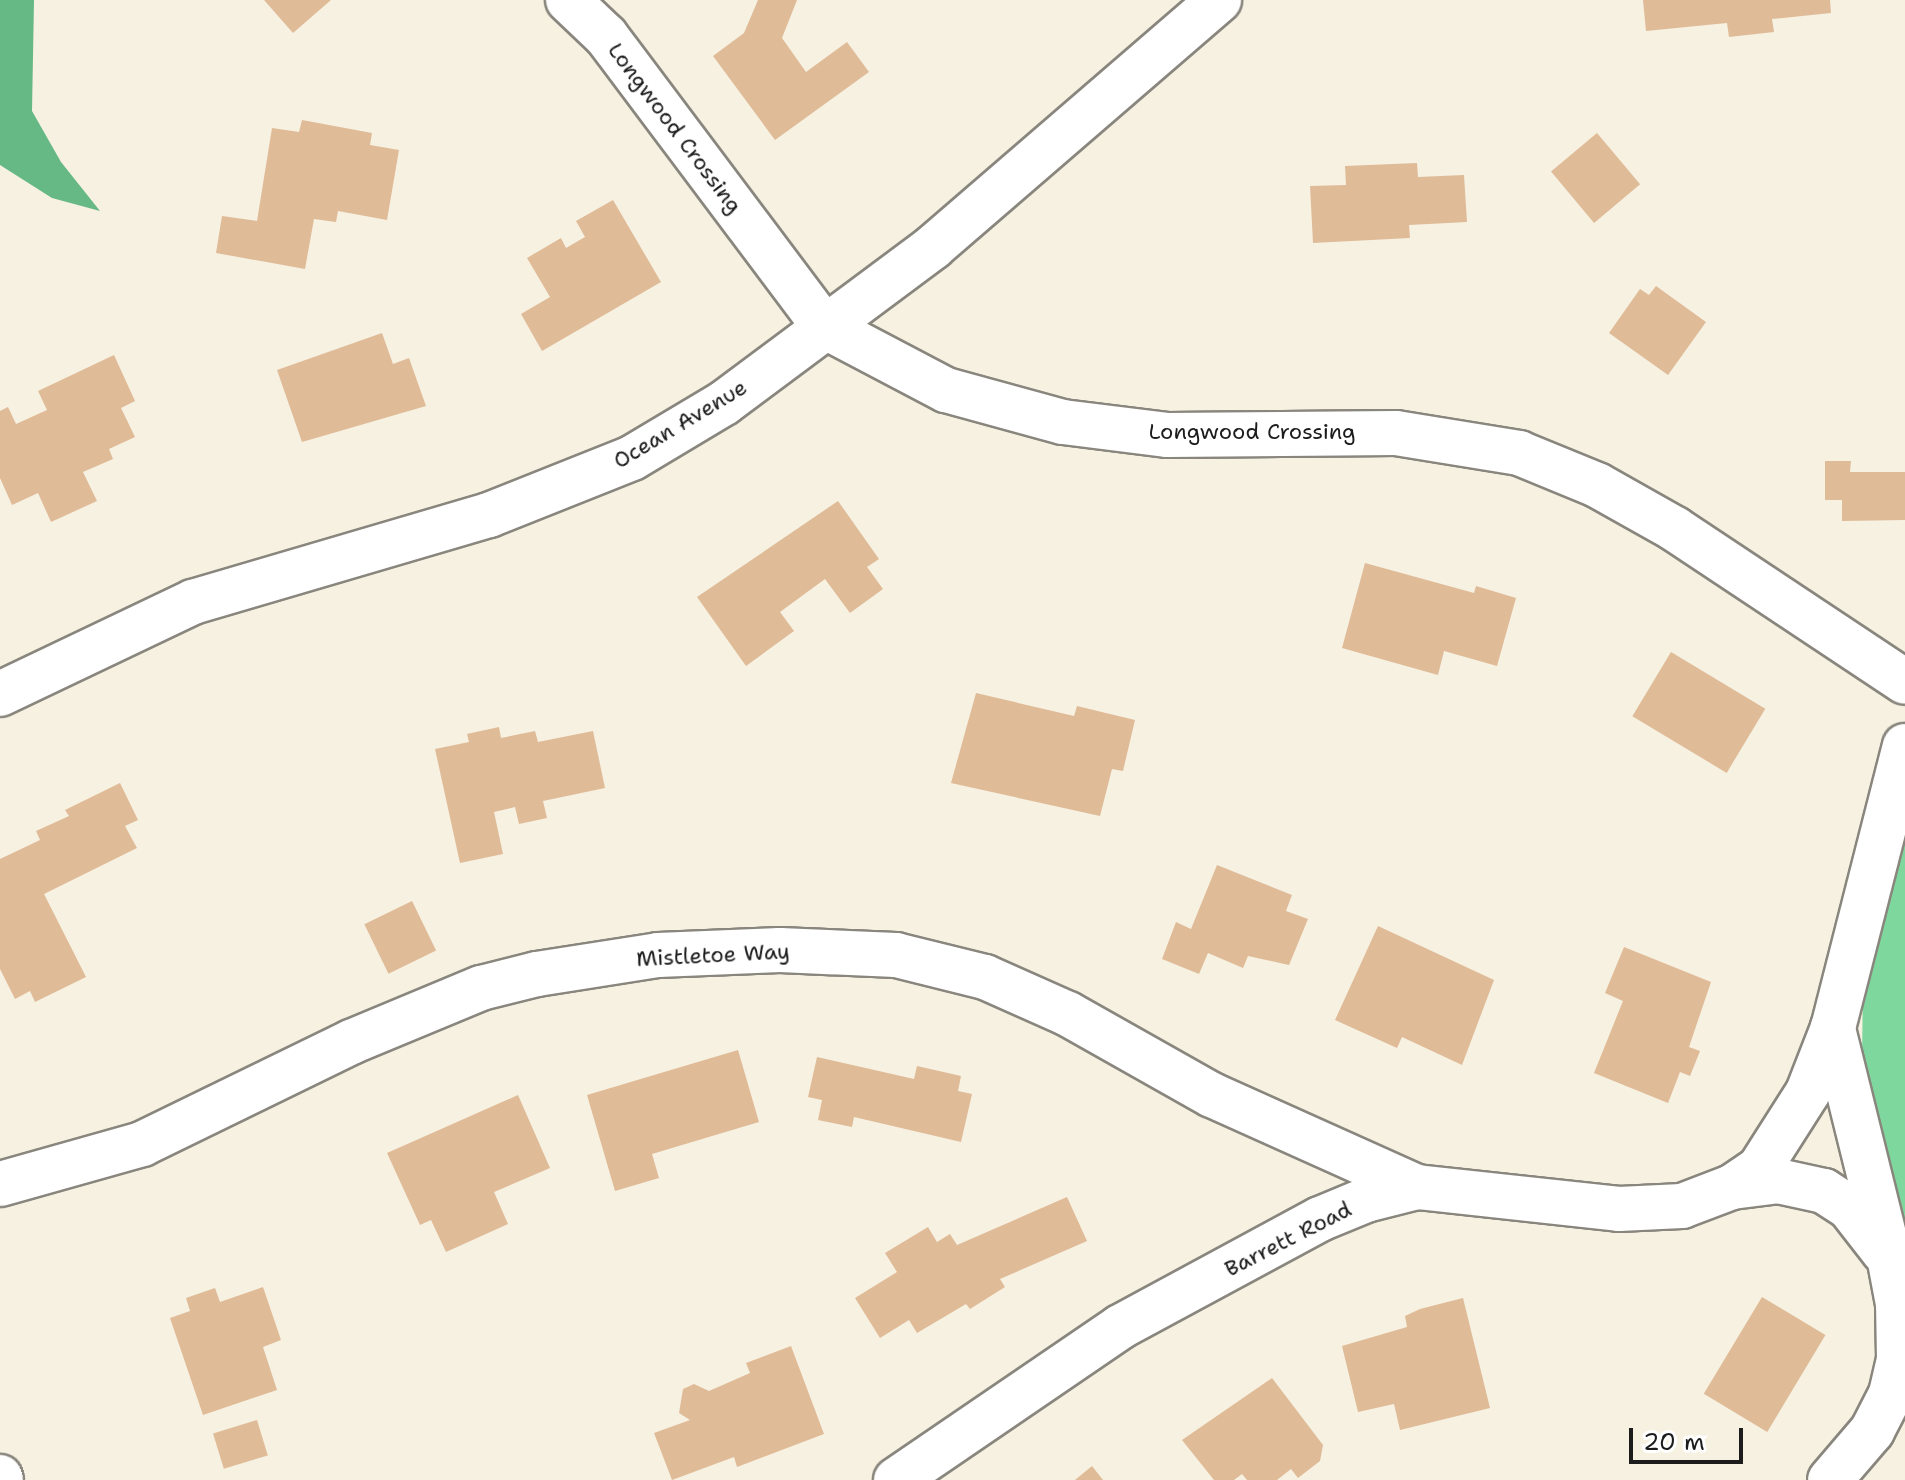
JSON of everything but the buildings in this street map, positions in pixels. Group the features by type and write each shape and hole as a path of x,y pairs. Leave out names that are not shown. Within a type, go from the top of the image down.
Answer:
{"street":[{"name":"Longwood Crossing","path":"568,0 606,36 824,326 946,390 1063,422 1168,435 1396,433 1519,453 1597,485 1675,529 1905,682"},
{"name":"Ocean Avenue","path":"0,694 193,602 489,515 632,458 724,403 933,247 1219,0"},
{"name":"Barrett Road","path":"896,1480 1120,1327 1320,1219 1417,1187 1619,1209 1682,1206 1732,1187 1759,1169 1777,1146 1808,1092 1833,1028 1905,746"},
{"name":"Mistletoe Way","path":"0,1184 142,1144 351,1042 481,988 537,974 658,955 780,950 896,955 985,977 1068,1014 1212,1095 1417,1187"},
{"path":"1830,1480 1872,1431 1891,1394 1899,1359 1890,1262 1833,1028"},
{"path":"1732,1187 1778,1181 1824,1191 1849,1207 1873,1232 1890,1262"}],"green space":[{"path":"0,0 34,0 32,111 61,162 100,211 52,198 0,165"},
{"path":"1905,777 1905,1268 1862,1061 1864,896"}]}
